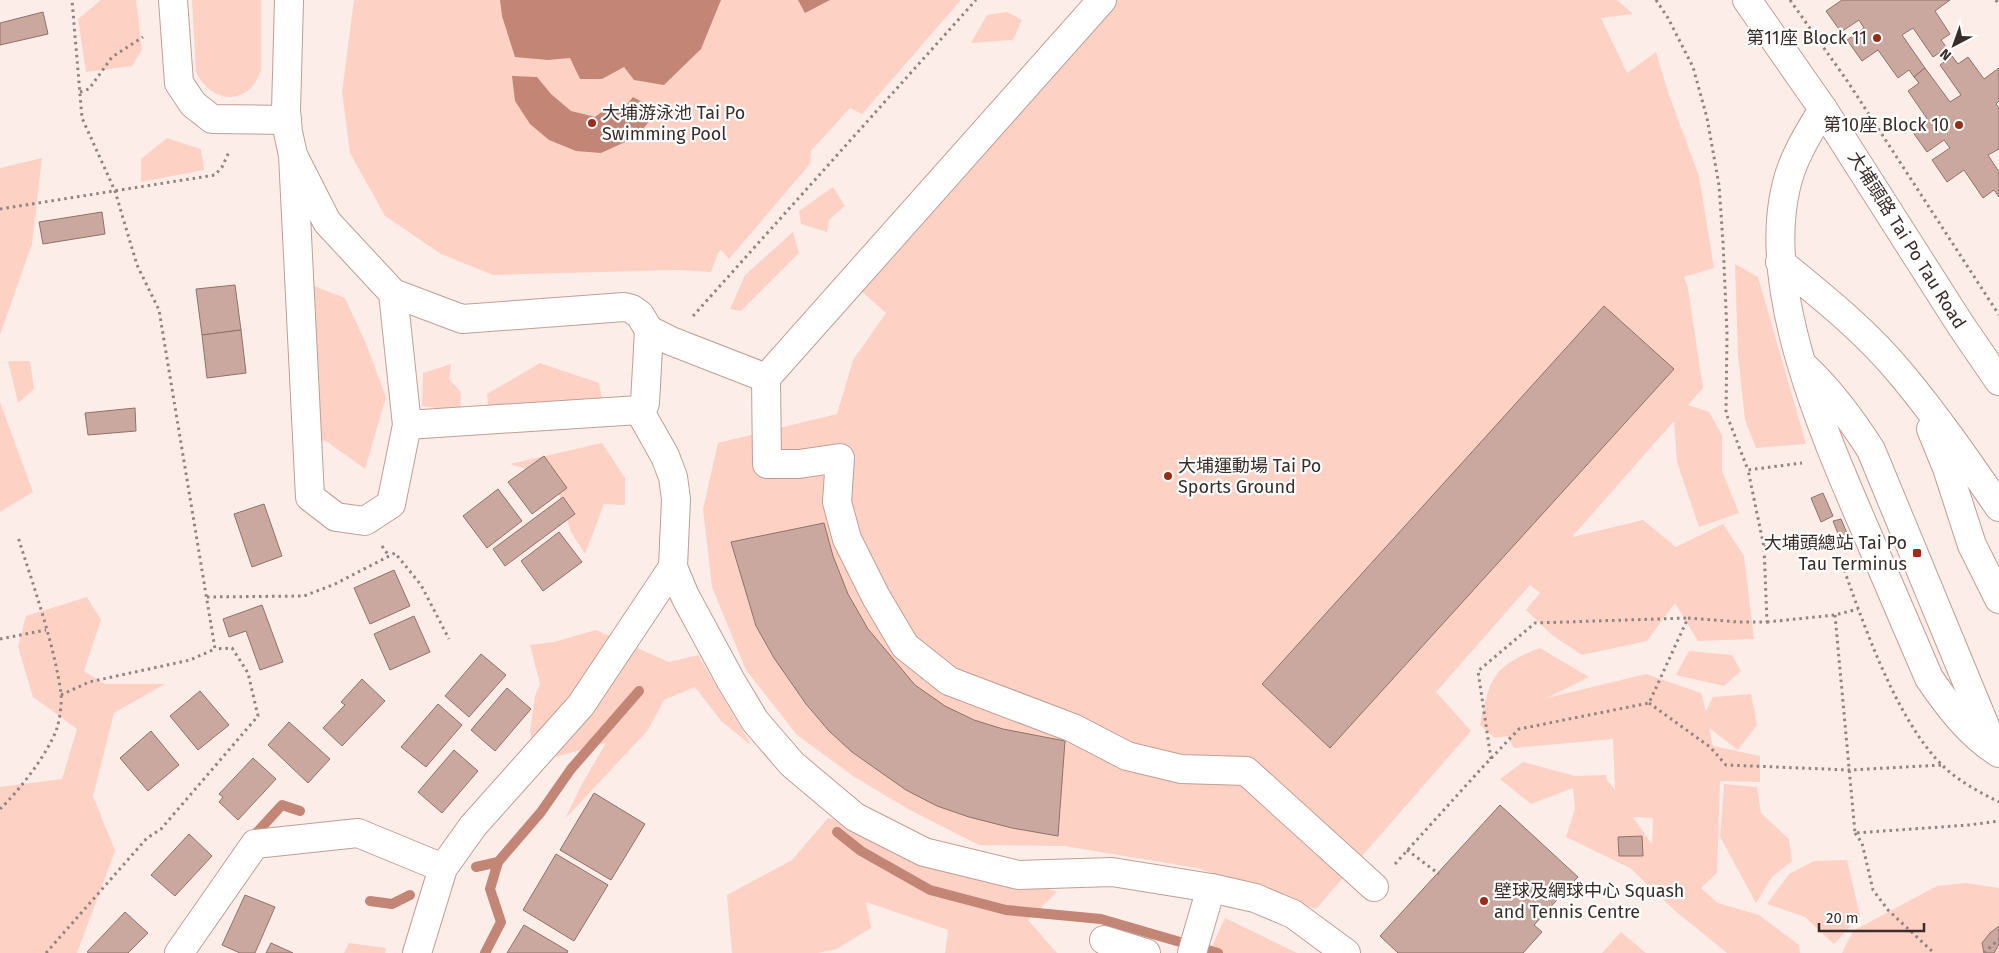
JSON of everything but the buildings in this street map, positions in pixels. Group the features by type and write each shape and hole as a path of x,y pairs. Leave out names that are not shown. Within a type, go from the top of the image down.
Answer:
{"street":[{"path":"173,0 179,82 193,104 212,119 287,120"},
{"path":"290,0 287,120 293,155 310,497 336,517 365,521 391,504 407,425 393,293"},
{"path":"1102,0 766,378 766,464 799,464 840,458 837,502 847,539 876,597 905,646 949,682 1073,728 1127,756 1181,769 1246,770 1374,887"},
{"name":"大埔頭路 Tai Po Tau Road","path":"1747,0 1823,109 1960,324 1999,381"},
{"path":"1823,109 1802,144 1786,187 1781,226 1780,262 1794,336 1834,457 1929,678 1946,704 1969,728 1997,752"},
{"path":"293,155 326,222 393,293 462,319 624,307 632,309 640,315 660,335 766,378"},
{"path":"1780,262 1832,304 1902,374 1950,437 1999,507"},
{"path":"407,425 639,410 643,408 645,403 660,335"},
{"path":"1803,364 1851,417 1871,450 1997,752"},
{"path":"1902,374 1930,428 1972,545 1999,599"},
{"path":"639,410 665,456 673,477 676,498 673,566 686,596 731,681 755,721 792,764 855,817 924,852 1018,875 1112,872 1211,888 1255,898 1293,914 1346,953"},
{"path":"1962,513 1999,561"},
{"path":"417,953 442,868 473,826 581,704 673,566"},
{"path":"179,953 255,844 358,833 442,868"},
{"path":"1194,946 1211,888"},
{"path":"1104,940 1146,953"}],"path":[{"path":"72,0 82,118 115,191 137,265 159,310 215,649"},
{"path":"660,335 976,0"},
{"path":"1656,0 1668,18 1693,67 1707,118 1719,185 1724,242 1727,333 1726,413 1748,470 1764,547 1767,622"},
{"path":"1790,0 1848,82 1999,314"},
{"path":"1996,0 1999,5"},
{"path":"80,92 89,89 112,57 138,39 146,36"},
{"path":"0,209 215,174 222,168 232,144"},
{"path":"1748,470 1811,462"},
{"path":"0,809 43,756 58,727 61,695 46,630 18,538"},
{"path":"1764,547 1833,540 1836,549"},
{"path":"207,597 304,596 335,584 395,553 421,585 449,639"},
{"path":"1840,557 1858,609 1897,697 1915,732 1942,766 1975,790 1999,802"},
{"path":"1491,759 1478,671 1534,623 1688,618 1767,622 1835,615 1858,609"},
{"path":"1835,615 1855,833 1862,843 1873,890 1888,910 1934,953"},
{"path":"1649,702 1688,618"},
{"path":"0,639 46,630"},
{"path":"46,953 147,838 161,828 258,716 248,673 232,648 215,649 190,660 89,682 61,695"},
{"path":"1374,887 1519,730 1649,702 1710,748 1726,765 1850,770 1942,766"},
{"path":"1855,833 1999,821"},
{"path":"1407,850 1439,874"},
{"path":"1984,953 1999,939"}],"shaded area":[{"path":"101,0 136,0 142,50 132,66 86,72 78,19"},
{"path":"192,0 261,0 261,70 256,82 240,95 230,97 211,91 196,72"},
{"name":"大埔游泳池 Tai Po Swimming Pool","path":"354,0 961,0 862,114 850,108 811,151 810,164 729,259 721,250 718,253 711,272 678,270 493,275 441,254 385,216 350,153 342,92"},
{"path":"500,0 721,0 701,49 664,85 634,80 624,67 602,79 580,79 570,58 548,60 515,57 502,16"},
{"path":"798,0 830,0 805,13"},
{"name":"大埔運動場 Tai Po Sports Ground","path":"1112,0 1617,0 1633,14 1601,18 1627,73 1656,52 1669,95 1699,176 1714,268 1684,277 1688,288 1703,388 1688,405 1709,412 1722,435 1722,471 1739,513 1699,527 1677,462 1674,421 1572,537 1643,520 1676,547 1723,524 1744,556 1754,639 1698,641 1675,603 1647,641 1582,655 1552,635 1526,610 1540,593 1530,585 1436,692 1471,731 1316,909 1197,868 1064,846 979,845 908,809 853,776 797,735 746,670 712,587 703,509 718,443 837,414 853,360 886,313 860,290"},
{"path":"1007,12 1022,20 1013,40 971,43 987,15"},
{"path":"512,76 537,77 551,94 571,111 595,117 608,107 624,108 633,97 658,111 636,137 601,153 576,151 549,140 530,124 515,101"},
{"path":"167,138 201,149 204,170 141,182 141,159"},
{"path":"42,158 32,244 0,335 0,168"},
{"path":"833,187 845,206 829,220 827,232 801,224 799,211"},
{"path":"793,232 799,253 741,311 730,309 745,275"},
{"path":"1735,264 1758,277 1806,444 1756,448 1745,420 1738,355"},
{"path":"311,285 345,298 367,346 386,397 365,469 326,441 296,438"},
{"path":"8,361 30,361 34,389 18,403"},
{"path":"540,363 599,383 604,409 490,427 487,394"},
{"path":"451,364 449,379 461,392 460,411 422,406 423,373"},
{"path":"0,402 33,492 0,512"},
{"path":"602,443 625,478 625,505 604,504 585,554 571,532 554,478 510,464"},
{"path":"87,597 101,620 84,671 105,684 165,684 114,713 93,796 115,851 77,953 0,953 0,787 62,779 77,729 33,697 18,647 26,616"},
{"path":"596,630 669,662 698,655 751,745 721,721 695,687 664,700 648,730 565,819 582,784 606,743 537,762 530,731 535,696 540,684 530,645 554,642"},
{"path":"1540,648 1589,677 1547,698 1646,674 1701,693 1706,711 1713,697 1751,694 1757,725 1738,750 1709,728 1713,746 1760,756 1760,782 1720,781 1717,873 1701,888 1718,903 1759,915 1799,945 1800,953 1727,953 1674,910 1630,868 1566,837 1575,809 1573,788 1531,804 1500,779 1523,762 1575,776 1606,775 1607,780 1615,790 1613,739 1514,748 1507,736 1495,738 1480,725 1487,696 1496,676 1512,661","holes":["1633,817 1653,818 1652,843 1651,843"]},
{"path":"1689,651 1732,655 1741,671 1724,686 1676,675"},
{"path":"1724,784 1757,787 1761,813 1789,839 1792,861 1772,877 1756,903 1720,837"},
{"path":"828,818 1057,892 1028,920 1057,953 945,953 948,930 866,902 871,928 837,949 818,953 732,953 727,895 792,860"},
{"path":"1847,860 1860,916 1834,944 1805,917 1767,904 1789,874 1814,861"},
{"path":"1966,883 1999,888 1999,953 1842,953 1853,931 1937,886"},
{"path":"1225,918 1297,953 1209,953"},
{"path":"1621,932 1646,953 1602,953"},
{"path":"349,943 386,948 385,953 344,953"}],"waterway":[{"path":"476,867 498,862 541,812 571,769 639,691"},
{"path":"251,839 282,805 300,811"},
{"path":"837,832 861,851 930,890 1006,910 1101,919 1218,953"},
{"path":"485,953 501,922 490,889 498,862"},
{"path":"370,901 392,904 410,895"}],"place":[{"name":"第11座 Block 11","path":"1877,38"},
{"name":"大埔游泳池 Tai Po Swimming Pool","path":"592,123"},
{"name":"第10座 Block 10","path":"1959,125"},
{"name":"大埔運動場 Tai Po Sports Ground","path":"1168,476"},
{"name":"大埔頭總站 Tai Po Tau Terminus","path":"1917,553"},
{"name":"壁球及網球中心 Squash and Tennis Centre","path":"1484,901"}]}
